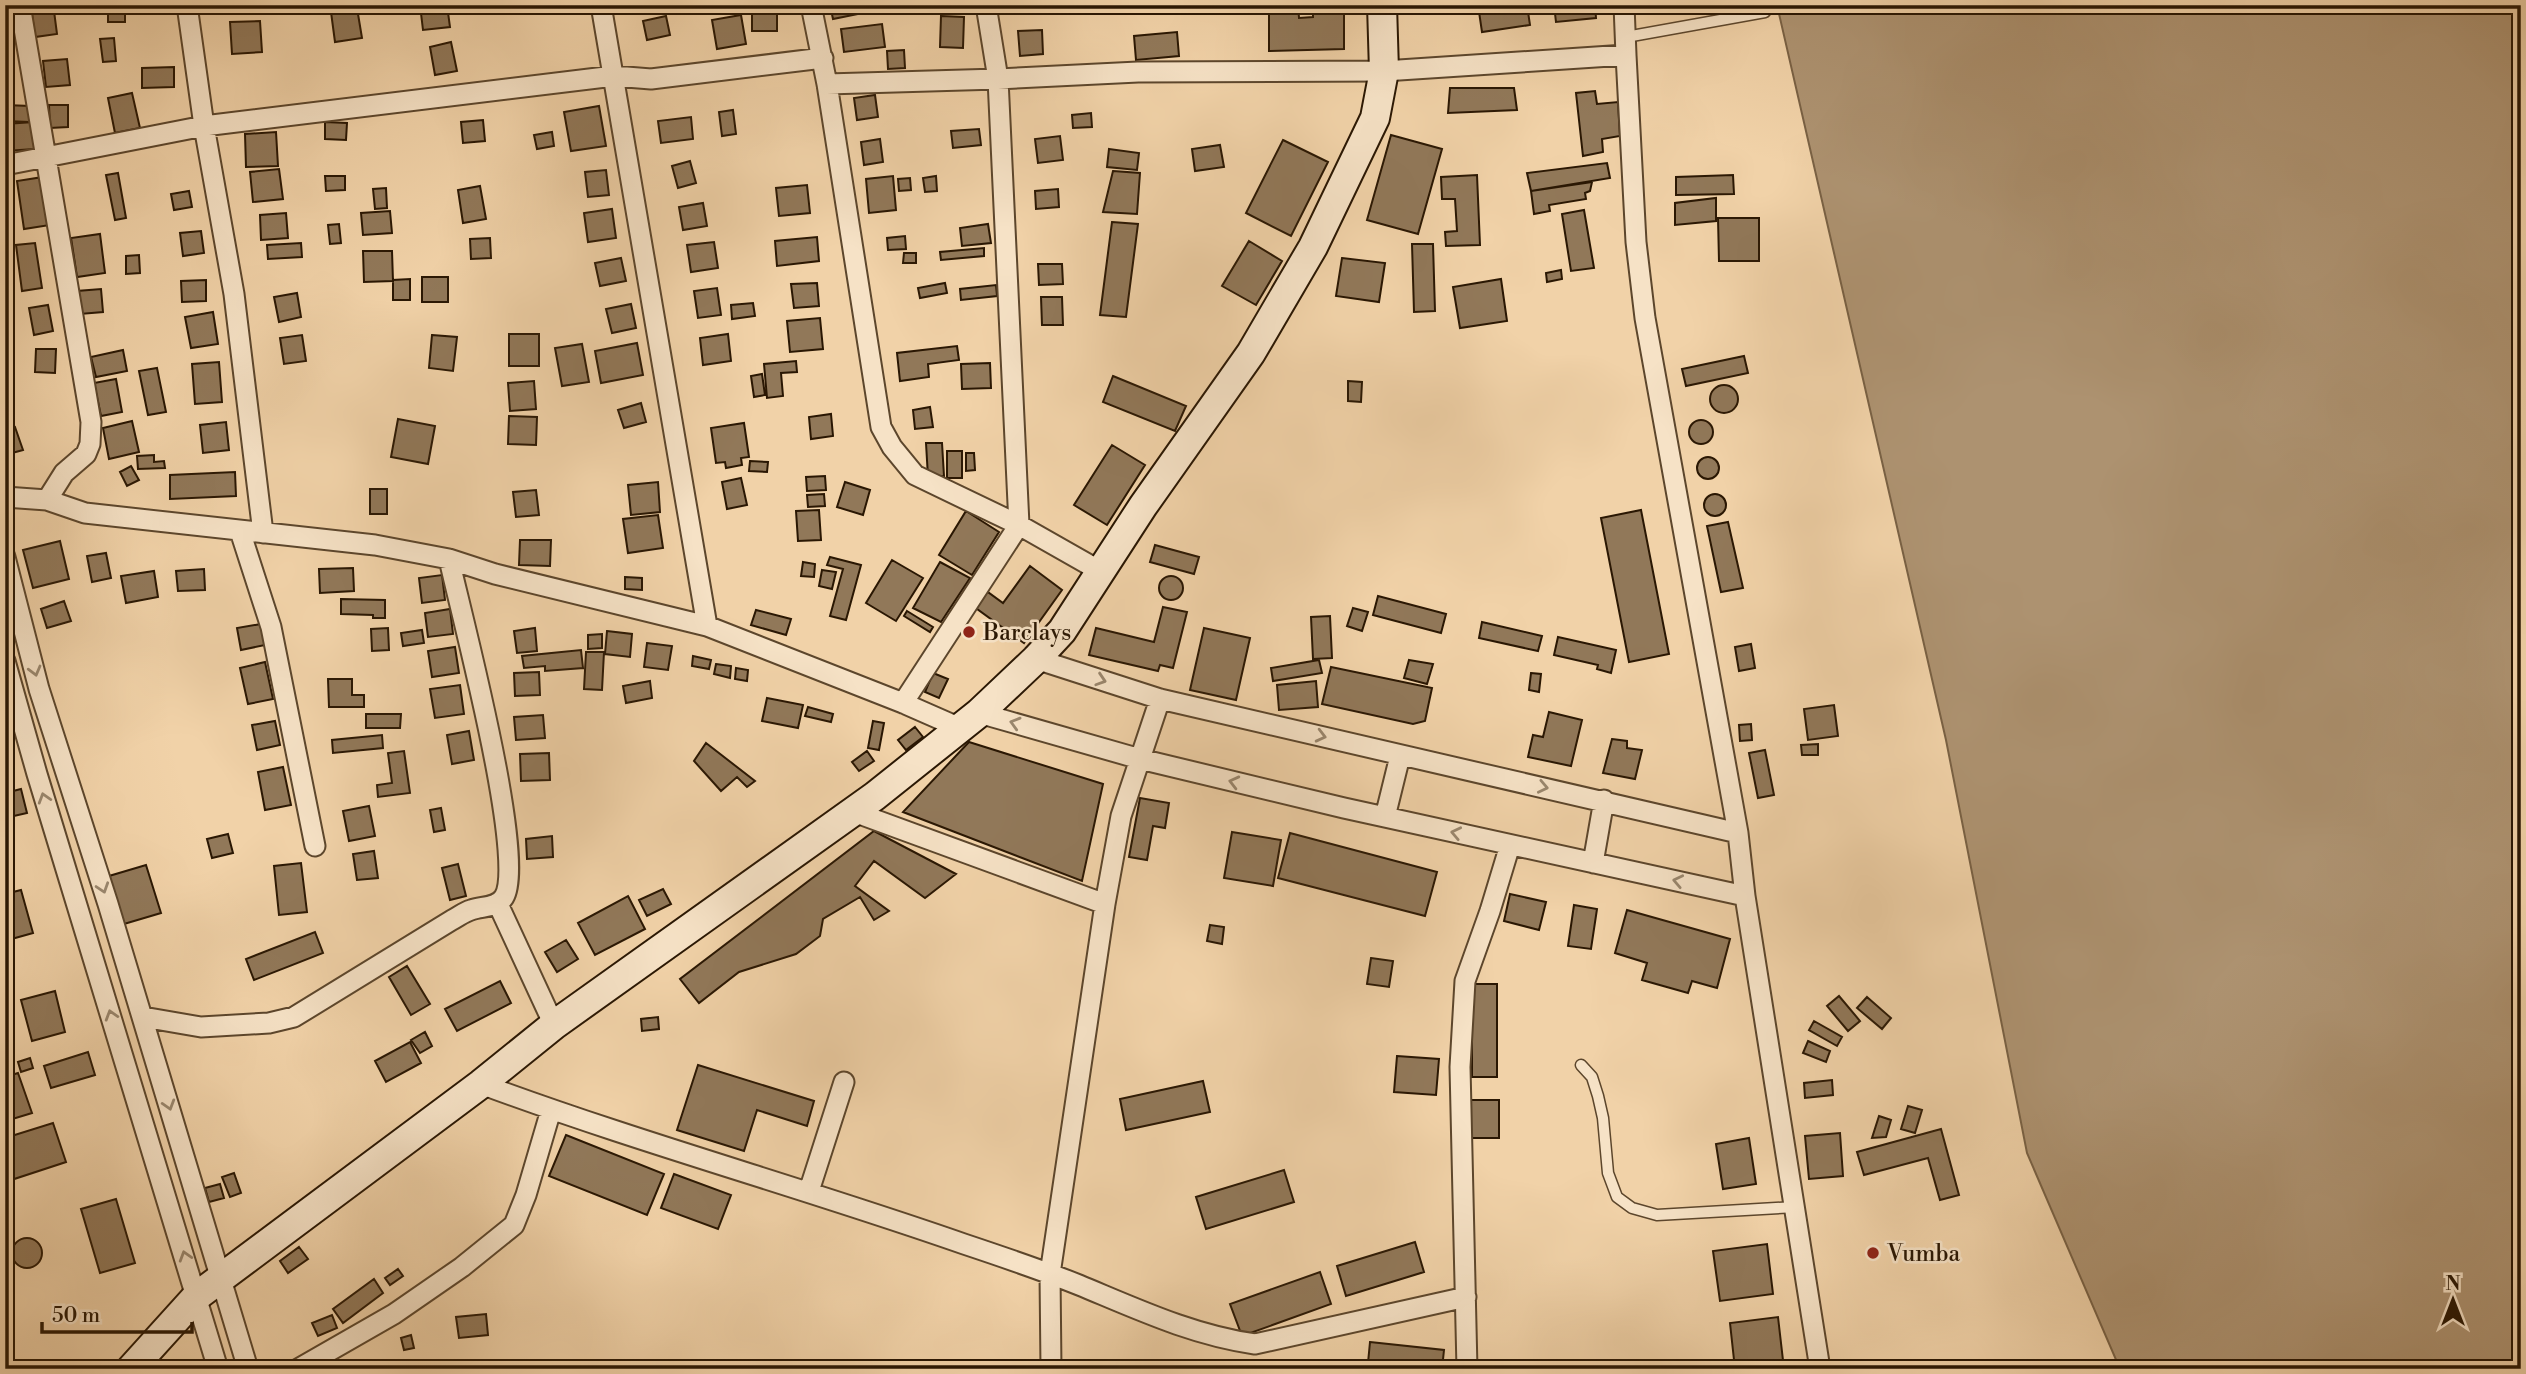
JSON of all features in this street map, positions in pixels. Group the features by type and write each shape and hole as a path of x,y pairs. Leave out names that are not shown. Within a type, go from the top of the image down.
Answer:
{"street":[{"path":"20,5 91,422 90,444 86,454 64,473 47,500"},
{"path":"187,5 204,126 234,295 263,533"},
{"path":"601,5 708,626"},
{"path":"811,5 823,58 881,427 892,447 915,475 1019,525 1100,571"},
{"path":"903,703 1019,525 998,79 986,5"},
{"path":"131,1369 197,1296 481,1084 554,1025 854,812 969,720 1036,659 1062,631 1143,506 1251,353 1313,247 1376,118 1384,71 1382,5"},
{"path":"1624,5 1636,242 1645,318 1738,833 1745,896 1821,1369"},
{"path":"827,84 1138,72 1384,71 1626,46"},
{"path":"5,165 204,126 614,76 651,79 823,58"},
{"path":"5,498 47,500 85,513 374,545 449,558 495,574 708,626 903,703 1385,817 1745,896"},
{"path":"240,531 271,627 316,846"},
{"path":"5,557 39,689 143,1017 248,1369"},
{"path":"143,1017 201,1027 270,1023 294,1017 470,911 498,904 509,886 509,850 504,804 449,558"},
{"path":"1036,659 1160,699 1738,833"},
{"path":"5,661 218,1369"},
{"path":"1052,1369 1049,1274 1105,904 1121,816 1160,699"},
{"path":"1385,817 1401,756"},
{"path":"1593,863 1604,800"},
{"path":"854,812 1105,904"},
{"path":"1467,1369 1460,1067 1465,981 1510,845"},
{"path":"498,904 554,1025"},
{"path":"122,1052 150,1043"},
{"path":"809,1191 844,1082"},
{"path":"481,1084 551,1110 809,1191 1049,1274 1166,1322 1230,1340 1255,1344 1466,1297"},
{"path":"298,1369 394,1314 462,1267 514,1225 526,1195 551,1110"}],"lane":[{"path":"1626,46 1765,12"},
{"path":"1581,1065 1592,1077 1598,1096 1608,1173 1617,1197 1632,1208 1657,1215 1795,1208"}],"shaded area":[{"path":"1777,5 2521,5 2521,1369 2120,1369 2027,1153 1946,740"}],"building":[{"path":"108,5 125,5 125,22 108,22"},
{"path":"420,5 447,5 450,27 423,30"},
{"path":"550,5 573,5 574,9 550,12"},
{"path":"830,5 862,5 863,13 833,19"},
{"path":"1269,5 1298,5 1299,18 1313,17 1313,5 1344,5 1344,49 1269,51"},
{"path":"1478,5 1527,5 1530,25 1482,32"},
{"path":"1554,5 1595,5 1596,18 1556,22"},
{"path":"752,6 777,6 777,31 752,31"},
{"path":"357,8 362,38 335,42 331,12"},
{"path":"54,11 57,34 35,37 32,14"},
{"path":"741,15 746,44 717,49 712,20"},
{"path":"666,16 670,35 647,40 643,21"},
{"path":"941,16 964,17 963,48 940,47"},
{"path":"260,21 262,52 232,54 230,22"},
{"path":"882,24 885,47 844,52 841,29"},
{"path":"1042,30 1043,54 1020,56 1018,31"},
{"path":"1177,32 1179,56 1136,60 1134,36"},
{"path":"114,38 116,61 103,62 100,39"},
{"path":"451,42 457,71 435,75 430,47"},
{"path":"904,50 905,68 888,69 887,51"},
{"path":"67,59 70,85 46,87 43,61"},
{"path":"174,67 174,87 142,88 142,68"},
{"path":"1450,88 1514,88 1517,110 1448,113"},
{"path":"1595,91 1597,104 1618,102 1620,136 1602,139 1603,152 1583,156 1576,93"},
{"path":"132,93 140,128 115,133 108,98"},
{"path":"875,95 878,117 857,120 854,98"},
{"path":"5,105 30,106 29,122 5,121"},
{"path":"49,105 68,105 68,127 50,128"},
{"path":"599,106 606,146 571,151 564,112"},
{"path":"733,110 736,134 722,136 719,112"},
{"path":"1091,113 1092,127 1073,128 1072,115"},
{"path":"691,117 693,139 661,143 658,121"},
{"path":"483,120 485,141 463,143 461,122"},
{"path":"34,122 35,149 5,151 5,124"},
{"path":"325,122 347,123 346,140 325,139"},
{"path":"979,129 981,145 953,148 951,131"},
{"path":"276,132 278,166 246,167 245,134"},
{"path":"552,132 554,146 537,149 534,135"},
{"path":"1391,135 1442,149 1418,234 1367,220"},
{"path":"1060,136 1063,160 1038,163 1035,139"},
{"path":"880,139 883,162 864,165 861,142"},
{"path":"1283,140 1328,162 1291,236 1246,213"},
{"path":"1220,145 1224,167 1195,171 1192,149"},
{"path":"1109,149 1139,153 1137,170 1107,167"},
{"path":"690,161 696,183 678,188 672,166"},
{"path":"1607,163 1610,178 1531,191 1527,173"},
{"path":"279,169 283,199 253,202 250,172"},
{"path":"606,170 609,195 588,197 585,172"},
{"path":"1113,171 1140,173 1137,214 1103,212"},
{"path":"118,173 126,218 115,220 106,175"},
{"path":"1477,175 1480,245 1446,246 1445,232 1457,231 1455,199 1442,199 1441,177"},
{"path":"1733,175 1734,194 1676,195 1676,177"},
{"path":"325,176 345,176 345,190 326,191"},
{"path":"893,176 896,210 869,213 866,179"},
{"path":"936,176 937,191 925,192 923,178"},
{"path":"43,177 50,225 24,229 17,181"},
{"path":"910,178 911,190 899,191 898,179"},
{"path":"1592,182 1590,191 1585,193 1586,199 1549,205 1550,211 1534,214 1531,191"},
{"path":"807,185 810,213 779,216 776,188"},
{"path":"480,186 486,219 463,223 458,190"},
{"path":"386,188 387,208 375,209 373,189"},
{"path":"1058,189 1059,207 1036,209 1035,191"},
{"path":"189,191 192,207 174,210 171,194"},
{"path":"1716,198 1716,221 1675,225 1675,203"},
{"path":"703,203 707,226 683,230 679,207"},
{"path":"612,209 616,238 588,242 584,213"},
{"path":"1584,210 1594,268 1571,271 1562,214"},
{"path":"390,211 392,233 363,235 361,213"},
{"path":"286,213 288,238 261,240 260,215"},
{"path":"1718,218 1759,218 1759,261 1719,261"},
{"path":"1112,222 1138,224 1126,317 1100,315"},
{"path":"339,224 341,243 330,244 328,225"},
{"path":"988,224 991,243 962,246 960,228"},
{"path":"201,231 204,253 183,256 180,233"},
{"path":"100,234 105,273 77,277 71,238"},
{"path":"905,236 906,249 888,250 887,238"},
{"path":"817,237 819,261 777,266 775,241"},
{"path":"490,238 491,258 471,259 470,239"},
{"path":"1249,241 1282,261 1256,305 1222,286"},
{"path":"714,242 718,268 691,272 687,245"},
{"path":"35,243 42,288 22,291 16,245"},
{"path":"301,243 302,257 268,259 267,245"},
{"path":"1412,244 1433,244 1435,311 1414,312"},
{"path":"984,248 984,256 941,260 940,252"},
{"path":"363,251 392,251 393,281 364,282"},
{"path":"904,253 916,253 916,263 903,263"},
{"path":"139,255 140,273 126,274 126,256"},
{"path":"621,258 626,281 600,286 595,263"},
{"path":"1342,258 1385,263 1379,302 1336,296"},
{"path":"1038,264 1062,264 1063,284 1039,285"},
{"path":"1561,270 1562,279 1547,282 1546,273"},
{"path":"422,277 448,277 448,302 422,302"},
{"path":"410,279 410,300 393,300 393,280"},
{"path":"1501,279 1507,321 1460,328 1453,287"},
{"path":"206,280 206,301 182,302 181,281"},
{"path":"817,283 819,306 794,308 791,284"},
{"path":"945,283 947,293 920,298 918,288"},
{"path":"996,285 997,296 961,300 960,289"},
{"path":"717,288 721,315 698,318 694,291"},
{"path":"101,289 103,312 80,314 77,291"},
{"path":"297,293 301,317 279,322 274,297"},
{"path":"1041,297 1062,297 1063,325 1042,325"},
{"path":"753,303 755,316 732,319 731,305"},
{"path":"631,304 636,328 612,333 606,309"},
{"path":"48,305 53,331 34,335 29,308"},
{"path":"213,312 218,344 191,348 185,317"},
{"path":"820,318 823,349 790,352 787,321"},
{"path":"509,334 539,334 539,366 509,366"},
{"path":"728,334 731,361 703,365 700,338"},
{"path":"302,335 306,361 284,364 280,338"},
{"path":"432,335 457,337 453,371 429,368"},
{"path":"637,343 643,375 601,383 595,351"},
{"path":"582,344 589,382 562,386 555,348"},
{"path":"957,346 959,360 928,364 929,377 900,381 897,353"},
{"path":"36,349 56,349 55,373 35,372"},
{"path":"123,350 127,371 96,377 91,357"},
{"path":"1744,356 1748,373 1686,386 1682,369"},
{"path":"796,361 797,372 781,373 783,396 767,398 764,364"},
{"path":"219,362 222,402 195,404 192,364"},
{"path":"990,363 991,388 962,389 961,364"},
{"path":"157,368 166,412 148,415 139,371"},
{"path":"762,374 765,395 754,397 751,376"},
{"path":"1113,376 1186,406 1175,431 1103,402"},
{"path":"116,379 122,412 101,416 94,383"},
{"path":"534,381 536,409 510,411 508,383"},
{"path":"1348,381 1362,382 1361,402 1348,401"},
{"path":"1724,385 1734,389 1738,399 1734,409 1724,413 1714,409 1710,399 1714,389"},
{"path":"641,403 646,422 624,428 618,410"},
{"path":"930,407 933,427 915,429 913,410"},
{"path":"831,414 833,436 811,439 809,417"},
{"path":"509,416 537,417 536,445 508,444"},
{"path":"398,419 435,426 428,464 391,457"},
{"path":"1701,420 1709,424 1713,432 1709,440 1701,444 1693,440 1689,432 1693,424"},
{"path":"132,421 139,452 109,459 103,428"},
{"path":"226,422 229,450 203,453 200,425"},
{"path":"744,423 749,457 741,458 742,465 726,468 725,462 716,463 711,428"},
{"path":"15,427 23,450 5,455 5,430"},
{"path":"926,443 942,443 944,476 928,477"},
{"path":"1112,445 1145,465 1107,525 1074,505"},
{"path":"947,451 962,451 962,478 947,478"},
{"path":"966,453 974,453 975,470 966,471"},
{"path":"154,455 154,462 164,461 165,468 138,469 137,456"},
{"path":"1708,457 1716,460 1719,468 1716,476 1708,479 1700,476 1697,468 1700,460"},
{"path":"750,461 768,462 767,472 749,471"},
{"path":"131,466 139,480 127,486 120,472"},
{"path":"235,472 236,496 170,499 170,475"},
{"path":"825,476 826,490 807,491 806,477"},
{"path":"741,478 747,505 727,509 722,482"},
{"path":"658,482 660,512 631,515 628,485"},
{"path":"845,482 870,490 863,515 837,507"},
{"path":"370,489 387,489 387,514 370,514"},
{"path":"536,490 539,515 516,517 513,492"},
{"path":"824,494 825,506 808,507 807,495"},
{"path":"1715,494 1723,497 1726,505 1723,513 1715,516 1707,513 1704,505 1707,497"},
{"path":"819,510 821,540 798,541 796,511"},
{"path":"1641,510 1669,654 1629,662 1601,518"},
{"path":"966,511 999,532 972,575 939,555"},
{"path":"658,515 663,548 628,553 623,519"},
{"path":"1728,522 1743,588 1721,592 1707,526"},
{"path":"520,540 551,540 550,566 519,565"},
{"path":"60,541 69,579 33,588 23,550"},
{"path":"1155,545 1199,557 1194,574 1150,562"},
{"path":"106,553 111,578 92,582 87,556"},
{"path":"830,557 861,565 846,620 830,616 843,569 827,565"},
{"path":"892,560 923,578 896,621 866,603"},
{"path":"803,562 815,564 814,577 801,576"},
{"path":"940,562 970,578 941,622 913,608"},
{"path":"1030,566 1062,590 1024,643 973,606 985,590 1003,603"},
{"path":"353,568 354,591 320,593 319,569"},
{"path":"204,569 205,590 178,591 176,571"},
{"path":"822,570 836,572 832,589 819,586"},
{"path":"154,571 158,597 126,603 121,576"},
{"path":"442,575 445,600 422,603 419,578"},
{"path":"1171,576 1180,579 1183,588 1180,597 1171,600 1162,597 1159,588 1162,579"},
{"path":"625,577 642,578 642,590 625,589"},
{"path":"1378,596 1446,614 1441,633 1373,615"},
{"path":"341,599 385,600 385,618 341,614"},
{"path":"64,601 71,621 47,628 41,609"},
{"path":"1163,607 1187,612 1173,668 1160,665 1158,671 1089,655 1096,628 1154,642"},
{"path":"1353,608 1368,612 1362,631 1347,626"},
{"path":"450,609 453,634 428,637 425,613"},
{"path":"756,610 791,619 786,635 751,625"},
{"path":"907,611 933,627 930,632 904,616"},
{"path":"1330,616 1332,658 1313,659 1311,617"},
{"path":"1482,622 1542,636 1538,651 1479,638"},
{"path":"261,624 265,645 241,650 237,628"},
{"path":"388,628 389,650 372,651 371,629"},
{"path":"535,628 537,651 517,653 514,631"},
{"path":"1204,628 1250,638 1236,700 1190,690"},
{"path":"422,630 424,643 403,646 401,633"},
{"path":"607,631 632,634 630,657 605,654"},
{"path":"602,634 602,648 588,649 588,635"},
{"path":"1558,637 1616,650 1611,673 1597,669 1598,665 1554,655"},
{"path":"647,643 672,646 668,670 644,667"},
{"path":"1751,644 1755,668 1739,671 1735,647"},
{"path":"455,647 459,673 432,677 428,651"},
{"path":"581,650 583,668 545,671 545,666 524,668 522,656"},
{"path":"586,652 604,652 602,690 584,689"},
{"path":"693,656 711,660 709,669 692,666"},
{"path":"1319,660 1322,673 1273,681 1271,668"},
{"path":"1409,660 1433,664 1427,684 1404,678"},
{"path":"265,662 273,699 248,704 240,668"},
{"path":"716,664 731,666 730,678 714,674"},
{"path":"1331,667 1432,688 1425,721 1413,724 1322,704"},
{"path":"736,668 748,670 747,681 735,679"},
{"path":"539,672 540,695 515,696 514,673"},
{"path":"933,673 948,679 939,698 925,692"},
{"path":"1531,673 1541,674 1539,692 1529,690"},
{"path":"328,679 352,679 352,695 364,695 364,707 329,707"},
{"path":"650,681 652,698 626,703 623,686"},
{"path":"1316,681 1318,707 1279,710 1277,685"},
{"path":"460,685 464,714 435,718 430,689"},
{"path":"767,698 803,705 798,728 762,721"},
{"path":"1834,705 1838,736 1808,740 1804,709"},
{"path":"808,707 833,714 831,722 805,716"},
{"path":"1549,712 1582,720 1571,766 1528,757 1533,735 1543,737"},
{"path":"366,714 401,714 400,728 366,728"},
{"path":"543,715 545,738 516,740 514,717"},
{"path":"275,721 280,745 257,750 252,725"},
{"path":"873,721 884,723 879,750 868,748"},
{"path":"1751,724 1752,740 1740,741 1739,725"},
{"path":"915,727 923,737 906,750 898,740"},
{"path":"469,731 474,760 452,764 447,735"},
{"path":"382,735 383,748 333,753 332,740"},
{"path":"1612,739 1627,741 1627,748 1642,750 1635,779 1603,773"},
{"path":"969,742 1103,784 1082,881 903,812"},
{"path":"706,743 755,781 747,787 737,777 721,791 694,761"},
{"path":"1818,744 1818,755 1802,755 1801,745"},
{"path":"1765,750 1774,795 1758,798 1749,753"},
{"path":"404,751 410,793 378,797 377,785 392,783 388,753"},
{"path":"867,751 874,761 859,771 852,762"},
{"path":"549,753 550,780 521,781 520,754"},
{"path":"283,767 291,805 265,810 258,772"},
{"path":"21,789 27,813 5,818 5,793"},
{"path":"1140,798 1169,803 1165,828 1153,826 1147,860 1129,857"},
{"path":"369,806 375,836 349,841 343,811"},
{"path":"441,808 445,830 434,832 430,810"},
{"path":"874,831 956,874 925,898 874,861 855,886 889,911 874,920 860,897 823,919 820,936 796,954 739,972 699,1003 680,979"},
{"path":"1232,832 1281,840 1273,886 1224,878"},
{"path":"1290,833 1437,872 1425,916 1278,878"},
{"path":"228,834 233,853 212,858 207,839"},
{"path":"552,836 553,857 527,859 526,839"},
{"path":"374,851 378,878 357,880 353,854"},
{"path":"301,863 307,912 279,915 274,866"},
{"path":"458,864 466,896 450,900 442,868"},
{"path":"146,865 161,913 124,924 109,876"},
{"path":"663,889 671,904 647,916 639,900"},
{"path":"21,890 33,933 8,940 5,932 5,894"},
{"path":"1510,894 1546,902 1539,930 1504,921"},
{"path":"628,896 645,929 595,955 578,923"},
{"path":"1574,905 1597,909 1591,949 1568,946"},
{"path":"1627,910 1730,939 1717,988 1692,981 1688,993 1642,980 1647,963 1615,953"},
{"path":"1210,925 1224,927 1222,944 1207,941"},
{"path":"315,932 323,953 254,980 246,959"},
{"path":"566,940 578,959 557,972 545,952"},
{"path":"1371,958 1393,961 1389,987 1367,984"},
{"path":"407,966 430,1004 411,1015 389,977"},
{"path":"500,981 511,1003 457,1031 445,1009"},
{"path":"1472,984 1497,984 1497,1077 1472,1077"},
{"path":"55,991 65,1032 32,1041 21,1000"},
{"path":"1839,996 1860,1021 1848,1031 1827,1006"},
{"path":"1867,997 1891,1018 1882,1029 1857,1008"},
{"path":"658,1017 659,1029 642,1031 641,1019"},
{"path":"1814,1021 1842,1037 1837,1046 1809,1030"},
{"path":"425,1032 432,1046 420,1053 411,1040"},
{"path":"1808,1041 1830,1051 1826,1062 1803,1053"},
{"path":"410,1042 421,1063 386,1082 375,1061"},
{"path":"88,1052 95,1075 51,1088 44,1066"},
{"path":"1397,1056 1439,1059 1436,1095 1394,1092"},
{"path":"30,1058 33,1068 21,1072 18,1062"},
{"path":"698,1065 814,1101 807,1126 757,1110 744,1151 677,1130"},
{"path":"18,1073 32,1113 6,1121 5,1077"},
{"path":"1832,1080 1833,1095 1805,1098 1804,1083"},
{"path":"1203,1081 1210,1112 1126,1130 1120,1099"},
{"path":"1471,1100 1499,1100 1499,1138 1471,1138"},
{"path":"1908,1106 1922,1110 1915,1133 1901,1129"},
{"path":"1879,1116 1891,1120 1886,1137 1872,1138"},
{"path":"53,1123 66,1162 5,1182 5,1138"},
{"path":"1941,1129 1959,1195 1940,1200 1928,1158 1864,1175 1857,1152"},
{"path":"1840,1133 1843,1176 1809,1179 1805,1136"},
{"path":"566,1135 664,1174 647,1215 549,1176"},
{"path":"1749,1138 1756,1184 1723,1189 1716,1144"},
{"path":"1284,1170 1294,1202 1206,1229 1196,1197"},
{"path":"234,1173 241,1193 230,1197 222,1177"},
{"path":"674,1174 731,1195 718,1229 661,1208"},
{"path":"220,1184 224,1198 209,1202 205,1188"},
{"path":"116,1199 135,1263 100,1273 81,1209"},
{"path":"27,1238 37,1243 42,1253 37,1263 27,1268 17,1263 12,1253 17,1243"},
{"path":"1415,1242 1424,1272 1346,1296 1337,1266"},
{"path":"1767,1244 1773,1294 1720,1301 1713,1251"},
{"path":"299,1247 308,1259 288,1273 280,1261"},
{"path":"398,1269 403,1276 390,1285 385,1278"},
{"path":"1320,1272 1331,1304 1242,1336 1230,1304"},
{"path":"374,1279 383,1293 343,1323 333,1309"},
{"path":"486,1314 488,1335 459,1338 456,1317"},
{"path":"332,1315 337,1328 318,1336 312,1323"},
{"path":"1778,1317 1784,1369 1735,1369 1730,1323"},
{"path":"411,1335 414,1348 404,1350 401,1338"},
{"path":"1370,1342 1444,1350 1442,1369 1368,1363"}],"place":[{"name":"Barclays","path":"969,632"},
{"name":"Vumba","path":"1873,1253"}]}
